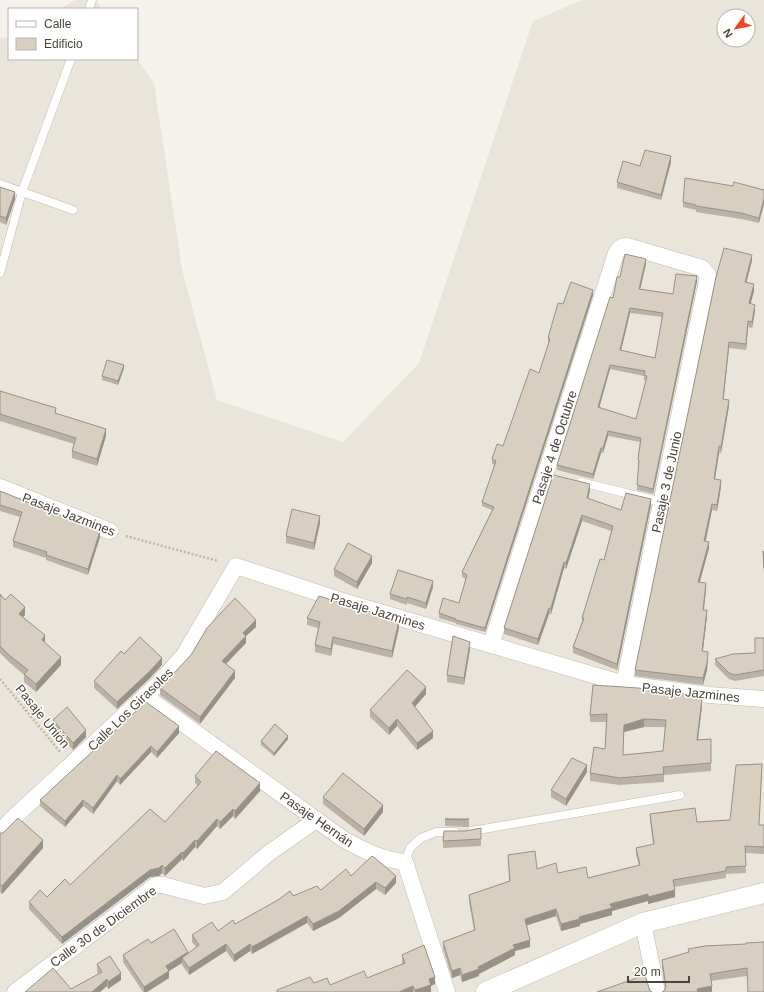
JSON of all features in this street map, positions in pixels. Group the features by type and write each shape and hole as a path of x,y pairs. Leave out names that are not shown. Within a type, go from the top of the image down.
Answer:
{"street":[{"name":"Pasaje 3 de Junio","path":"618,248 627,246 702,268 708,275 624,684"},
{"name":"Pasaje 4 de Octubre","path":"492,645 550,474 618,248"},
{"name":"Pasaje Jazmines","path":"0,487 110,531"},
{"name":"Pasaje Jazmines","path":"236,566 349,604 624,684 709,695 764,699"},
{"name":"Calle Los Girasoles","path":"0,832 70,765 146,696 184,655 236,566"},
{"name":"Pasaje Hernán","path":"146,696 343,839 368,853 387,860 405,862"},
{"name":"Calle 30 de Diciembre","path":"15,992 156,885 163,885 204,896 223,892 269,853 316,820"},
{"path":"405,862 448,992"},
{"path":"486,992 644,924 764,893"},
{"path":"644,924 657,992"}],"lane":[{"path":"0,273 22,192 71,60"},
{"path":"0,184 73,210"},
{"path":"569,479 662,502"},
{"path":"405,862 410,848 421,838 436,832 464,833 680,795"}],"path":[{"name":"Pasaje Jazmines","path":"110,531 236,566"},
{"name":"Pasaje Unión","path":"0,679 70,765"}],"shaded area":[{"path":"75,0 96,0 101,8 62,8"},
{"path":"582,0 764,0 764,992 0,992 0,38 8,37 8,60 138,60 154,83 182,269 217,400 343,442 419,363 533,21"}],"building":[{"path":"645,150 671,156 661,195 617,182 623,161 640,166"},
{"path":"685,178 733,186 734,182 764,190 764,199 759,218 741,213 696,206 683,202"},
{"path":"0,187 15,192 6,218 0,216"},
{"path":"724,248 752,255 745,282 754,284 749,303 755,305 752,322 748,321 746,344 729,342 723,399 729,400 721,447 719,446 714,479 721,480 717,505 712,504 704,541 709,542 698,582 706,583 703,610 707,610 702,651 708,652 707,663 703,678 635,670 716,277"},
{"path":"625,254 646,259 639,289 673,294 676,274 697,276 653,489 637,485 638,459 641,438 608,431 593,474 557,465 610,297 613,298 617,277 620,277","holes":["630,308 663,313 655,358 620,350","610,365 645,371 644,375 647,376 636,419 598,407"]},
{"path":"571,282 593,290 485,628 456,620 439,613 443,598 459,603 467,575 462,572 494,507 482,502 496,461 492,459 497,444 503,446 530,369 539,373 550,339 548,338 558,303 563,304"},
{"path":"107,360 124,365 118,381 102,376"},
{"path":"0,391 56,408 55,413 106,429 97,459 72,451 76,438 0,414"},
{"path":"553,475 590,484 587,498 621,510 626,493 651,499 617,664 573,647 584,618 582,618 600,559 604,560 613,526 582,515 566,563 564,562 551,608 549,608 538,639 504,628"},
{"path":"0,491 100,531 88,569 46,555 47,552 13,541 22,512 0,505"},
{"path":"292,509 320,516 314,543 286,536"},
{"path":"348,543 372,556 357,582 334,569"},
{"path":"398,570 433,581 426,603 407,597 407,599 390,594"},
{"path":"0,594 5,600 11,594 25,607 19,614 45,635 42,640 61,657 36,684 24,674 28,670 0,646"},
{"path":"319,596 399,621 392,651 333,637 331,649 315,645 320,622 307,618"},
{"path":"235,598 256,620 243,633 246,636 222,661 235,671 200,717 160,688 191,655 207,628"},
{"path":"453,636 470,642 464,678 447,675"},
{"path":"140,637 162,658 117,702 94,681 121,651 124,654"},
{"path":"755,638 764,638 764,670 735,675 729,673 715,659 733,654 755,653"},
{"path":"407,670 426,687 412,703 433,731 417,743 397,719 389,728 370,710"},
{"path":"593,685 638,688 699,696 698,699 702,699 697,740 711,739 711,763 663,767 664,774 620,778 590,773 594,747 605,749 607,714 590,715","holes":["644,719 666,720 663,751 623,755 624,725"]},
{"path":"146,702 179,726 157,752 151,746 120,779 117,775 93,808 83,800 65,821 40,800"},
{"path":"67,707 86,730 73,743 53,720"},
{"path":"275,724 288,736 274,753 261,741"},
{"path":"216,751 260,783 235,811 233,809 220,822 217,819 197,841 195,840 183,853 182,852 165,868 162,865 159,868 150,870 62,937 29,902 40,890 47,897 65,879 70,885 150,809 165,822 201,782 195,776"},
{"path":"572,758 587,765 566,799 551,790"},
{"path":"762,764 759,825 764,825 764,847 745,846 746,866 726,867 726,871 673,880 675,890 648,897 648,894 610,904 612,908 579,917 580,919 561,924 556,909 525,919 530,940 513,945 515,948 478,967 479,969 462,975 460,968 452,971 443,942 475,930 469,895 510,881 508,855 535,851 537,869 556,863 558,873 586,867 588,878 640,865 636,848 654,844 650,814 695,808 697,822 730,820 736,765"},
{"path":"343,773 383,805 364,829 323,797"},
{"path":"18,818 43,840 2,886 0,884 0,833 3,833"},
{"path":"445,819 469,819 464,820"},
{"path":"481,828 481,839 443,841 444,831 465,831"},
{"path":"372,856 396,876 385,888 376,882 339,911 313,924 307,916 252,947 250,944 234,955 226,944 189,968 182,958 199,945 192,935 212,922 218,931 233,920 235,924 278,900 290,891 293,896 317,886 321,890 346,869 351,876"},
{"path":"174,929 188,952 166,966 169,971 144,987 123,955 148,939 151,943"},
{"path":"764,942 764,992 748,992 747,968 710,974 712,986 697,989 698,992 662,992 666,987 662,960 689,952 688,949 705,946"},
{"path":"424,945 435,977 429,979 431,985 415,990 413,986 399,992 277,992 277,990 310,977 314,983 327,978 330,985 364,971 367,978 405,963 402,955"},
{"path":"110,956 121,973 108,982 107,979 92,992 25,992 53,968 71,989 102,972 97,964"},
{"path":"645,975 650,991 652,992 597,992"}]}
